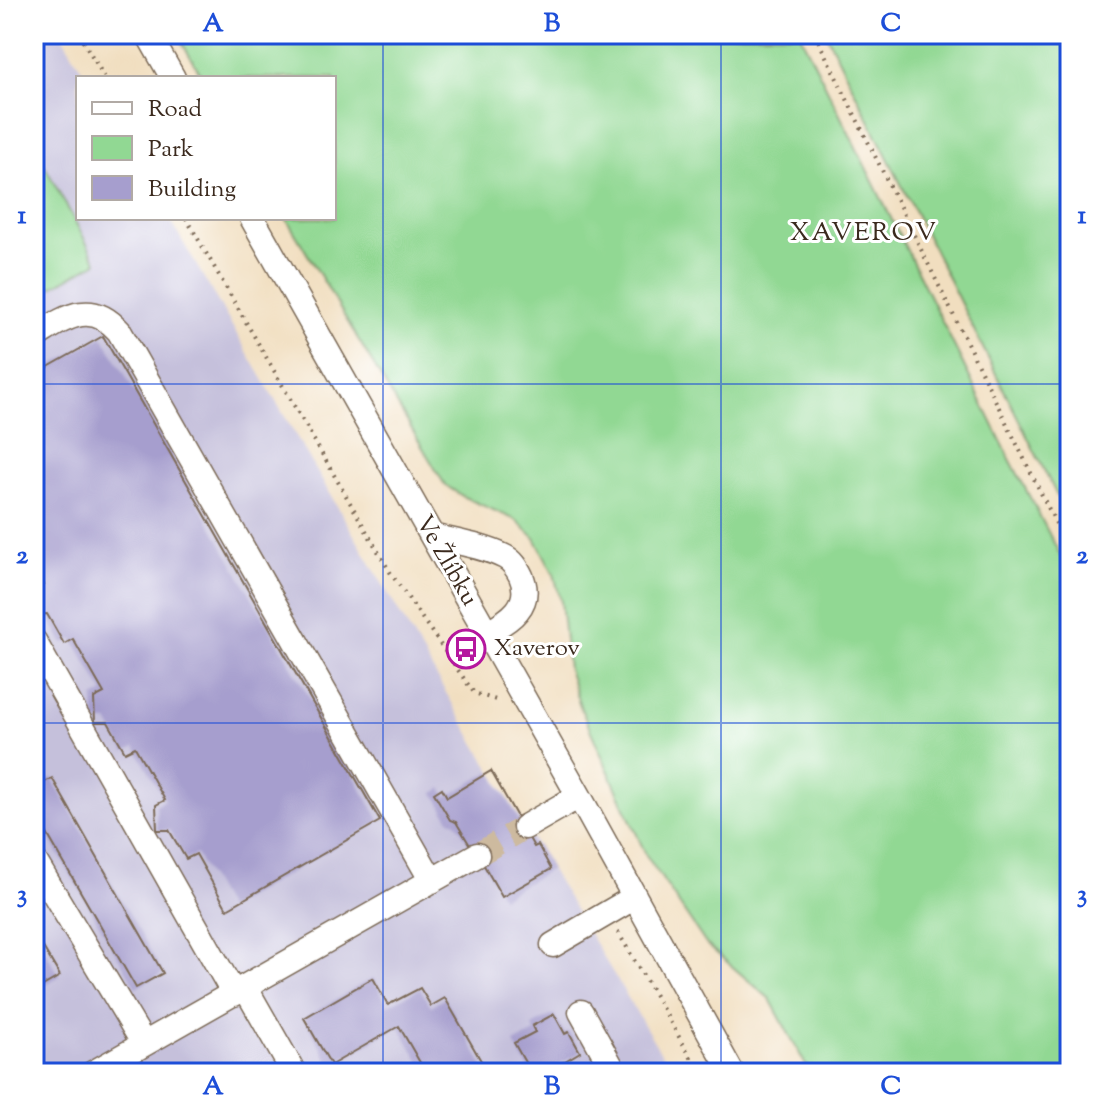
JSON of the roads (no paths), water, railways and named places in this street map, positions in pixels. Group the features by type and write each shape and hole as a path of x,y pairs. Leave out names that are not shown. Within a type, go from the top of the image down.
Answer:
{"street":[{"path":"148,34 172,76"},
{"name":"Ve Žlíbku","path":"253,220 732,1073"},
{"path":"34,337 66,318 87,313 105,318 119,331 432,881"},
{"path":"432,536 506,558 520,573 525,590 519,610 505,623 487,632"},
{"path":"34,641 239,990 294,1073"},
{"path":"529,834 583,803"},
{"path":"34,860 144,1044"},
{"path":"93,1073 432,881 481,861"},
{"path":"553,945 635,897"},
{"path":"581,1012 615,1073"}],"tunnel":[{"path":"477,855 525,827"}],"place":[{"name":"Xaverov","path":"466,649"}],"district":[{"name":"XAVEROV","path":"864,233"}]}
